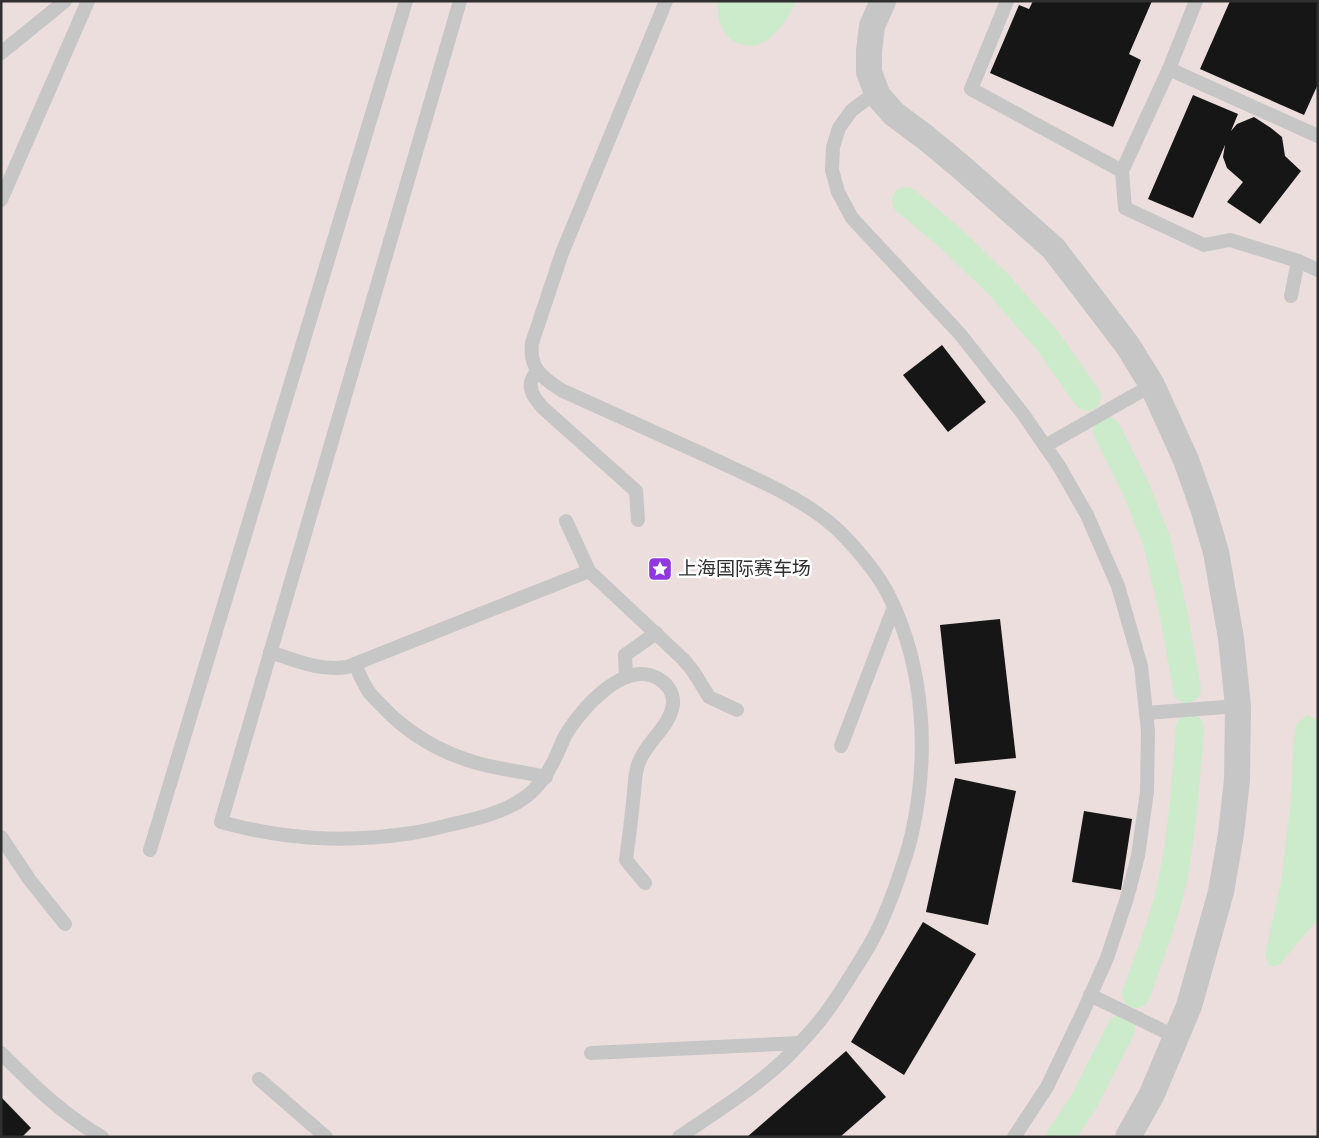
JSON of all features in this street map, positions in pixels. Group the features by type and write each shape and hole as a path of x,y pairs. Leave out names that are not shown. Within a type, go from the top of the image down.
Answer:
{"street":[{"path":"883,1 872,26 869,51 869,72 878,96 894,114 960,166 1053,248 1117,331 1152,385 1186,460 1216,552 1232,638 1238,706 1238,780 1231,834 1221,892 1190,1006 1152,1094 1128,1137"}],"lane":[{"path":"1,53 65,1"},
{"path":"1,200 88,1"},
{"path":"150,850 406,1"},
{"path":"460,1 221,822 297,837 334,839 414,833 480,818 508,807 537,788 546,777 564,738 578,716 604,690 626,677 647,674 665,683 671,692 673,707 666,723 645,750 638,764 626,860 645,883"},
{"path":"666,1 562,253 532,343 530,352 532,362 546,380 561,390 747,474 786,494 835,528 855,548 873,571 890,597 894,607 907,641 916,677 922,747 918,795 912,834 892,897 875,935 836,999 787,1057 758,1082 679,1137"},
{"path":"1007,1 971,89 1122,171"},
{"path":"1196,1 1122,171 1125,208 1204,245 1230,240 1298,261 1318,270"},
{"path":"1168,69 1317,133"},
{"path":"876,92 851,111 839,128 834,147 832,170 838,192 852,218 960,334 1023,414 1059,466 1087,515 1118,586 1141,666 1148,730 1147,792 1138,856 1127,898 1107,958 1047,1087 1014,1137"},
{"path":"1291,296 1298,261"},
{"path":"537,370 531,382 534,397 543,408 636,491 638,520"},
{"path":"1045,446 1152,385"},
{"path":"566,520 589,571 688,665 709,697 737,710"},
{"path":"270,652 321,668 348,667 589,571"},
{"path":"841,746 894,607"},
{"path":"626,677 625,655 656,633"},
{"path":"355,664 370,694 393,718 424,740 478,763 546,777"},
{"path":"1146,713 1238,706"},
{"path":"1,859 3,840"},
{"path":"3,840 29,879 65,924"},
{"path":"1090,995 1176,1037"},
{"path":"591,1053 800,1043"},
{"path":"2,1052 52,1102 102,1137"},
{"path":"260,1079 326,1137"}],"shaded area":[{"name":"上海国际赛车场","path":"1,1 1318,1 1318,1137 1,1137"},
{"path":"718,1 796,1 787,18 770,38 759,44 747,46 735,42 725,34 719,18"},
{"path":"1308,715 1318,721 1318,919 1280,964 1270,967 1265,955 1281,882 1291,799 1293,745 1297,723"}],"building":[{"path":"1033,1 1152,1 1129,54 1141,60 1113,127 990,73 1019,5 1029,9"},
{"path":"1230,1 1318,1 1318,84 1304,115 1200,69"},
{"path":"1193,95 1238,114 1231,131 1237,124 1254,117 1271,128 1282,137 1285,156 1301,171 1260,224 1227,202 1243,182 1227,168 1223,157 1225,145 1193,218 1148,199"},
{"path":"942,345 986,402 948,432 903,375"},
{"path":"1000,619 1016,758 955,764 940,625"},
{"path":"955,778 1016,791 988,925 926,912"},
{"path":"1084,811 1132,819 1121,890 1072,882"},
{"path":"923,922 976,954 904,1075 851,1042"},
{"path":"846,1051 886,1097 840,1137 747,1137"},
{"path":"1,1097 31,1128 22,1137 1,1137"}],"waterway":[{"path":"906,201 947,235 999,285 1047,340 1087,397"},
{"path":"1107,431 1136,489 1157,542 1174,616 1187,689"},
{"path":"1136,994 1171,889 1182,819 1190,728"},
{"path":"1060,1137 1083,1103 1121,1029"}],"place":[{"name":"上海国际赛车场","path":"660,569"}]}
